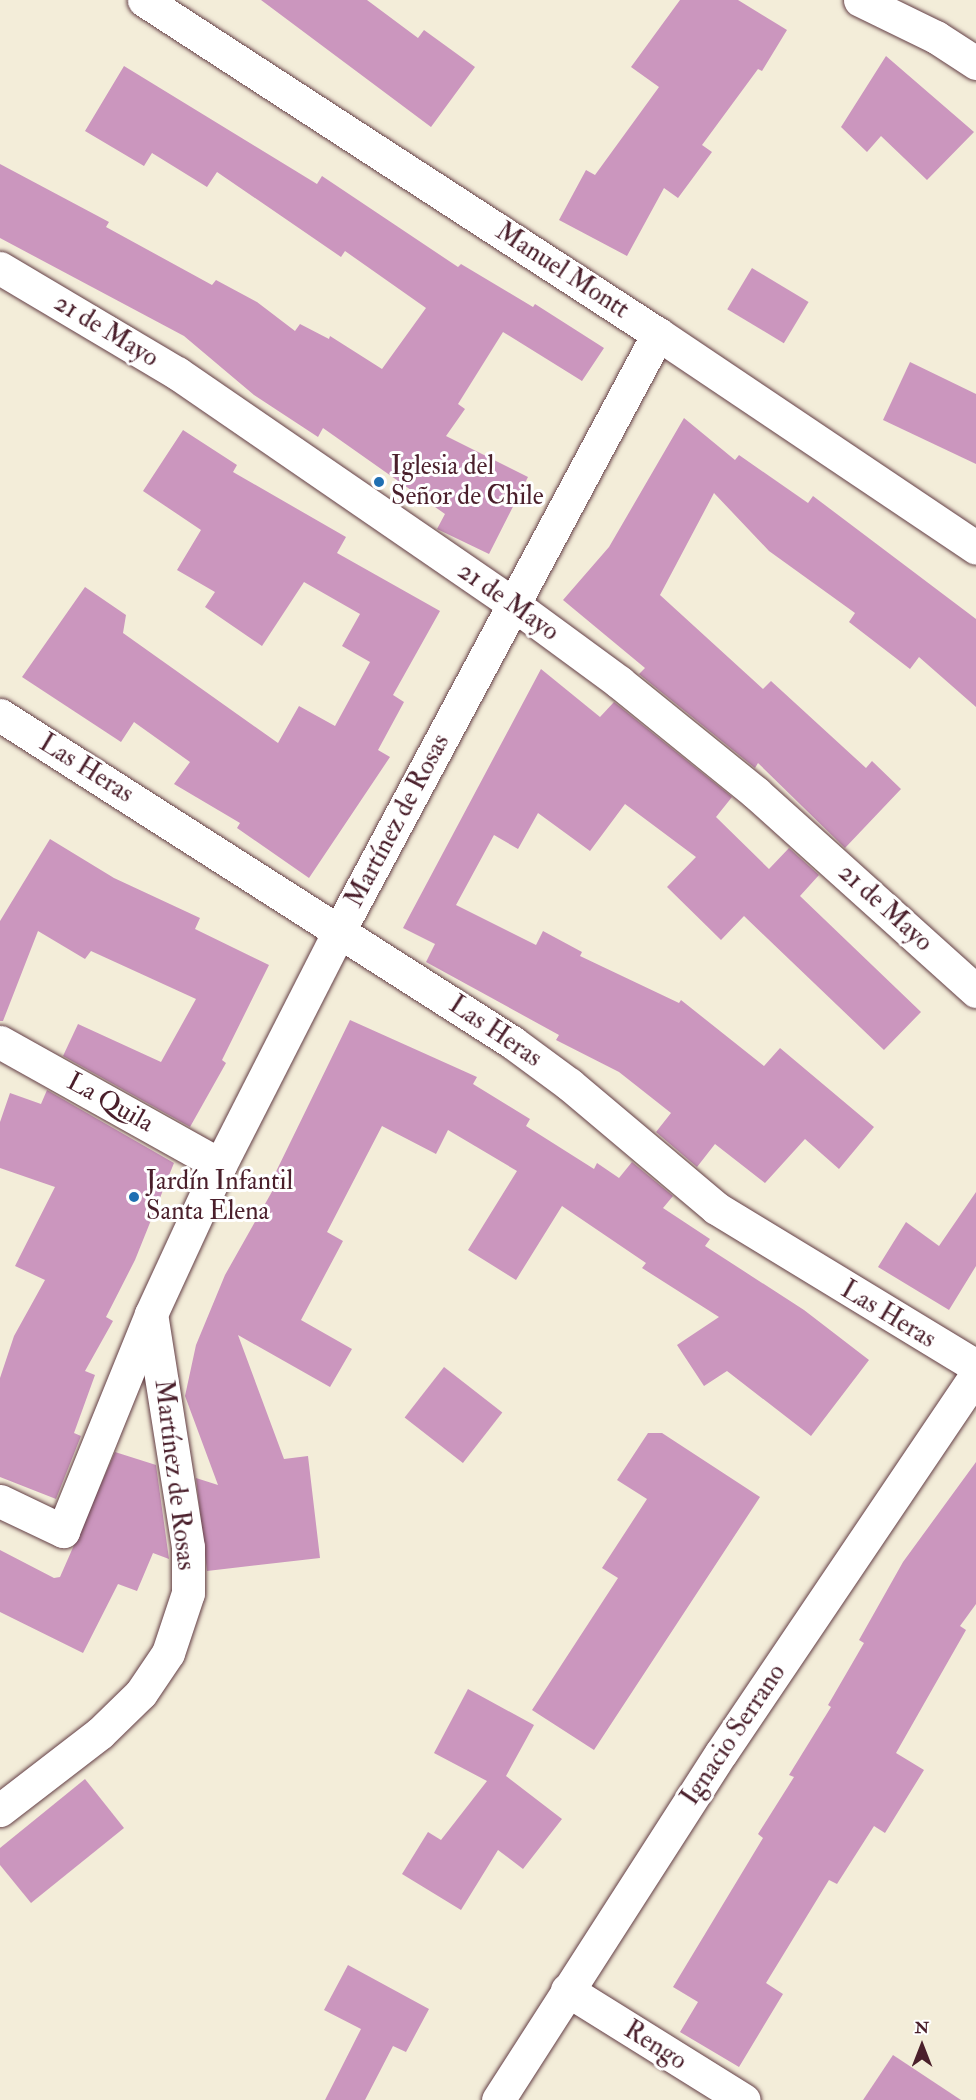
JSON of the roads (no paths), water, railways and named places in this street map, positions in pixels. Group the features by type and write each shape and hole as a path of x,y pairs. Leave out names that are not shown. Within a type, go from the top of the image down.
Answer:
{"street":[{"name":"Manuel Montt","path":"144,0 658,334 976,548"},
{"path":"864,1 936,37 976,63"},
{"name":"21 de Mayo","path":"0,268 177,373 513,604 619,682 756,793 976,991"},
{"name":"Martínez de Rosas","path":"0,1501 63,1531 152,1314 220,1165 340,929 658,334"},
{"name":"Las Heras","path":"0,715 340,929 569,1084 716,1208 976,1366"},
{"name":"La Quila","path":"0,1042 220,1165"},
{"name":"Martínez de Rosas","path":"0,1810 100,1733 141,1693 168,1653 188,1593 188,1547 152,1314"},
{"name":"Ignacio Serrano","path":"498,2100 567,1990 976,1375"},
{"name":"Rengo","path":"567,1990 744,2100"}],"place":[{"name":"Iglesia del Señor de Chile","path":"379,482"},
{"name":"Jardín Infantil Santa Elena","path":"134,1197"}]}
